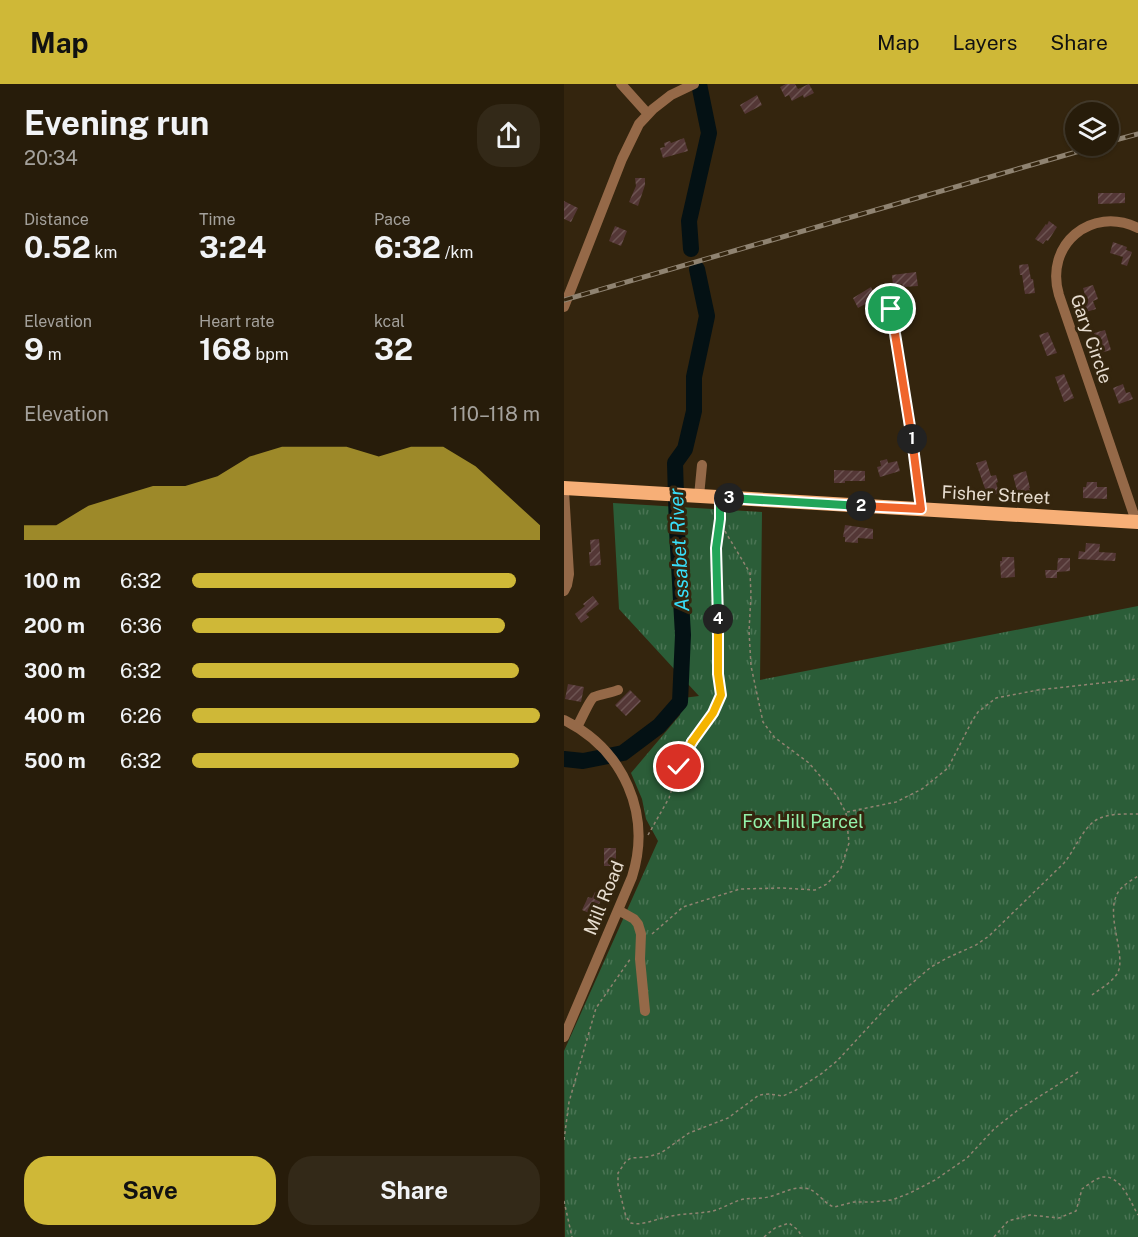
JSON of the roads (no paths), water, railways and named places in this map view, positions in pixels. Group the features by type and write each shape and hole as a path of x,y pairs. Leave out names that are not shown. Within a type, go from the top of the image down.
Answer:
{"main road":[{"name":"Fisher Street","path":"564,489 1137,521"}],"street":[{"path":"621,84 648,114"},
{"path":"564,307 621,159 639,124 671,94 694,84"},
{"name":"Gary Circle","path":"1137,521 1059,295 1056,275 1057,263 1064,248 1071,238 1084,228 1099,222 1111,221 1123,222 1138,228"},
{"path":"891,309 921,509"},
{"path":"699,496 702,465"},
{"path":"564,489 569,574 564,591"},
{"path":"581,730 590,701 594,697 618,690"},
{"name":"Mill Road","path":"564,720 581,730 605,750 621,772 636,810 639,831 638,851 632,878 564,1037"},
{"path":"618,910 634,919 641,934 640,959 645,1011"}],"waterway":[{"name":"Assabet River","path":"691,249 689,221 709,133 699,84"},
{"name":"Assabet River","path":"564,759 583,761 623,753 659,726 680,702 683,635 675,463 685,449 694,411 694,377 707,316 697,269"}],"railway":[{"path":"1119,139 1138,134"},
{"path":"564,300 1065,155"}],"park label":[{"name":"Fox Hill Parcel","path":"803,822"}]}
